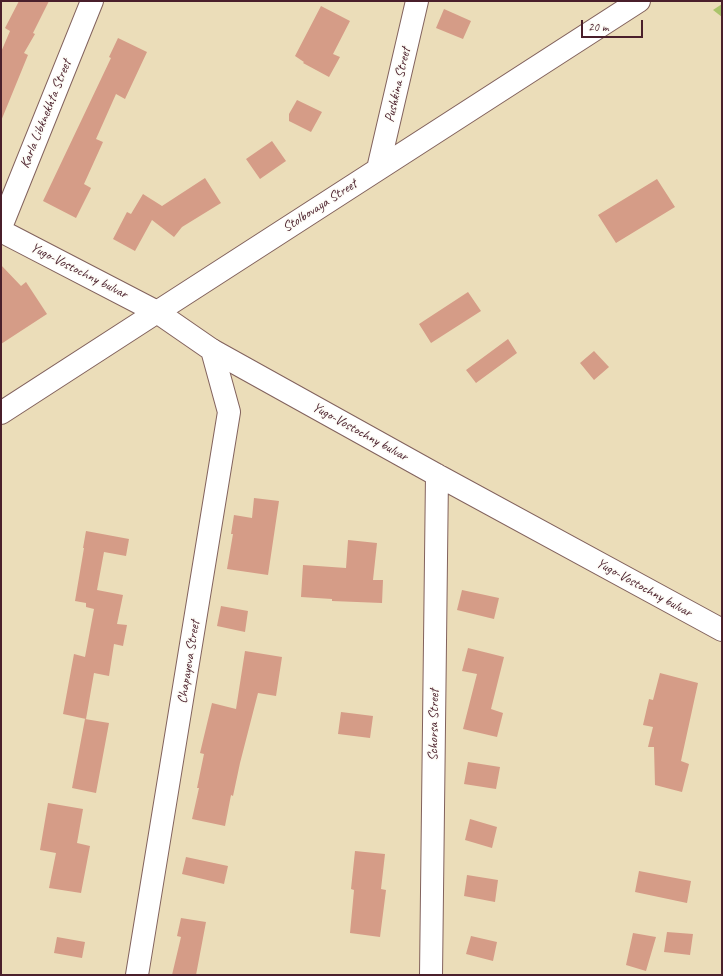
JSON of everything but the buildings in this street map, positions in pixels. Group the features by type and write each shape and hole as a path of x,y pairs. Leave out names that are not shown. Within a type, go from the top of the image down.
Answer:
{"street":[{"name":"Karla Libknekhta Street","path":"1,228 92,1"},
{"name":"Pushkina Street","path":"378,169 417,1"},
{"name":"Stolbovaya Street","path":"1,413 639,1"},
{"name":"Yugo-Vostochny bulvar","path":"1,231 157,312 212,350 437,475 722,630"},
{"name":"Chapayeva Street","path":"137,975 230,412 212,350"},
{"name":"Schorsa Street","path":"431,975 437,475"}],"green space":[{"path":"722,4 722,17 713,10"}]}
